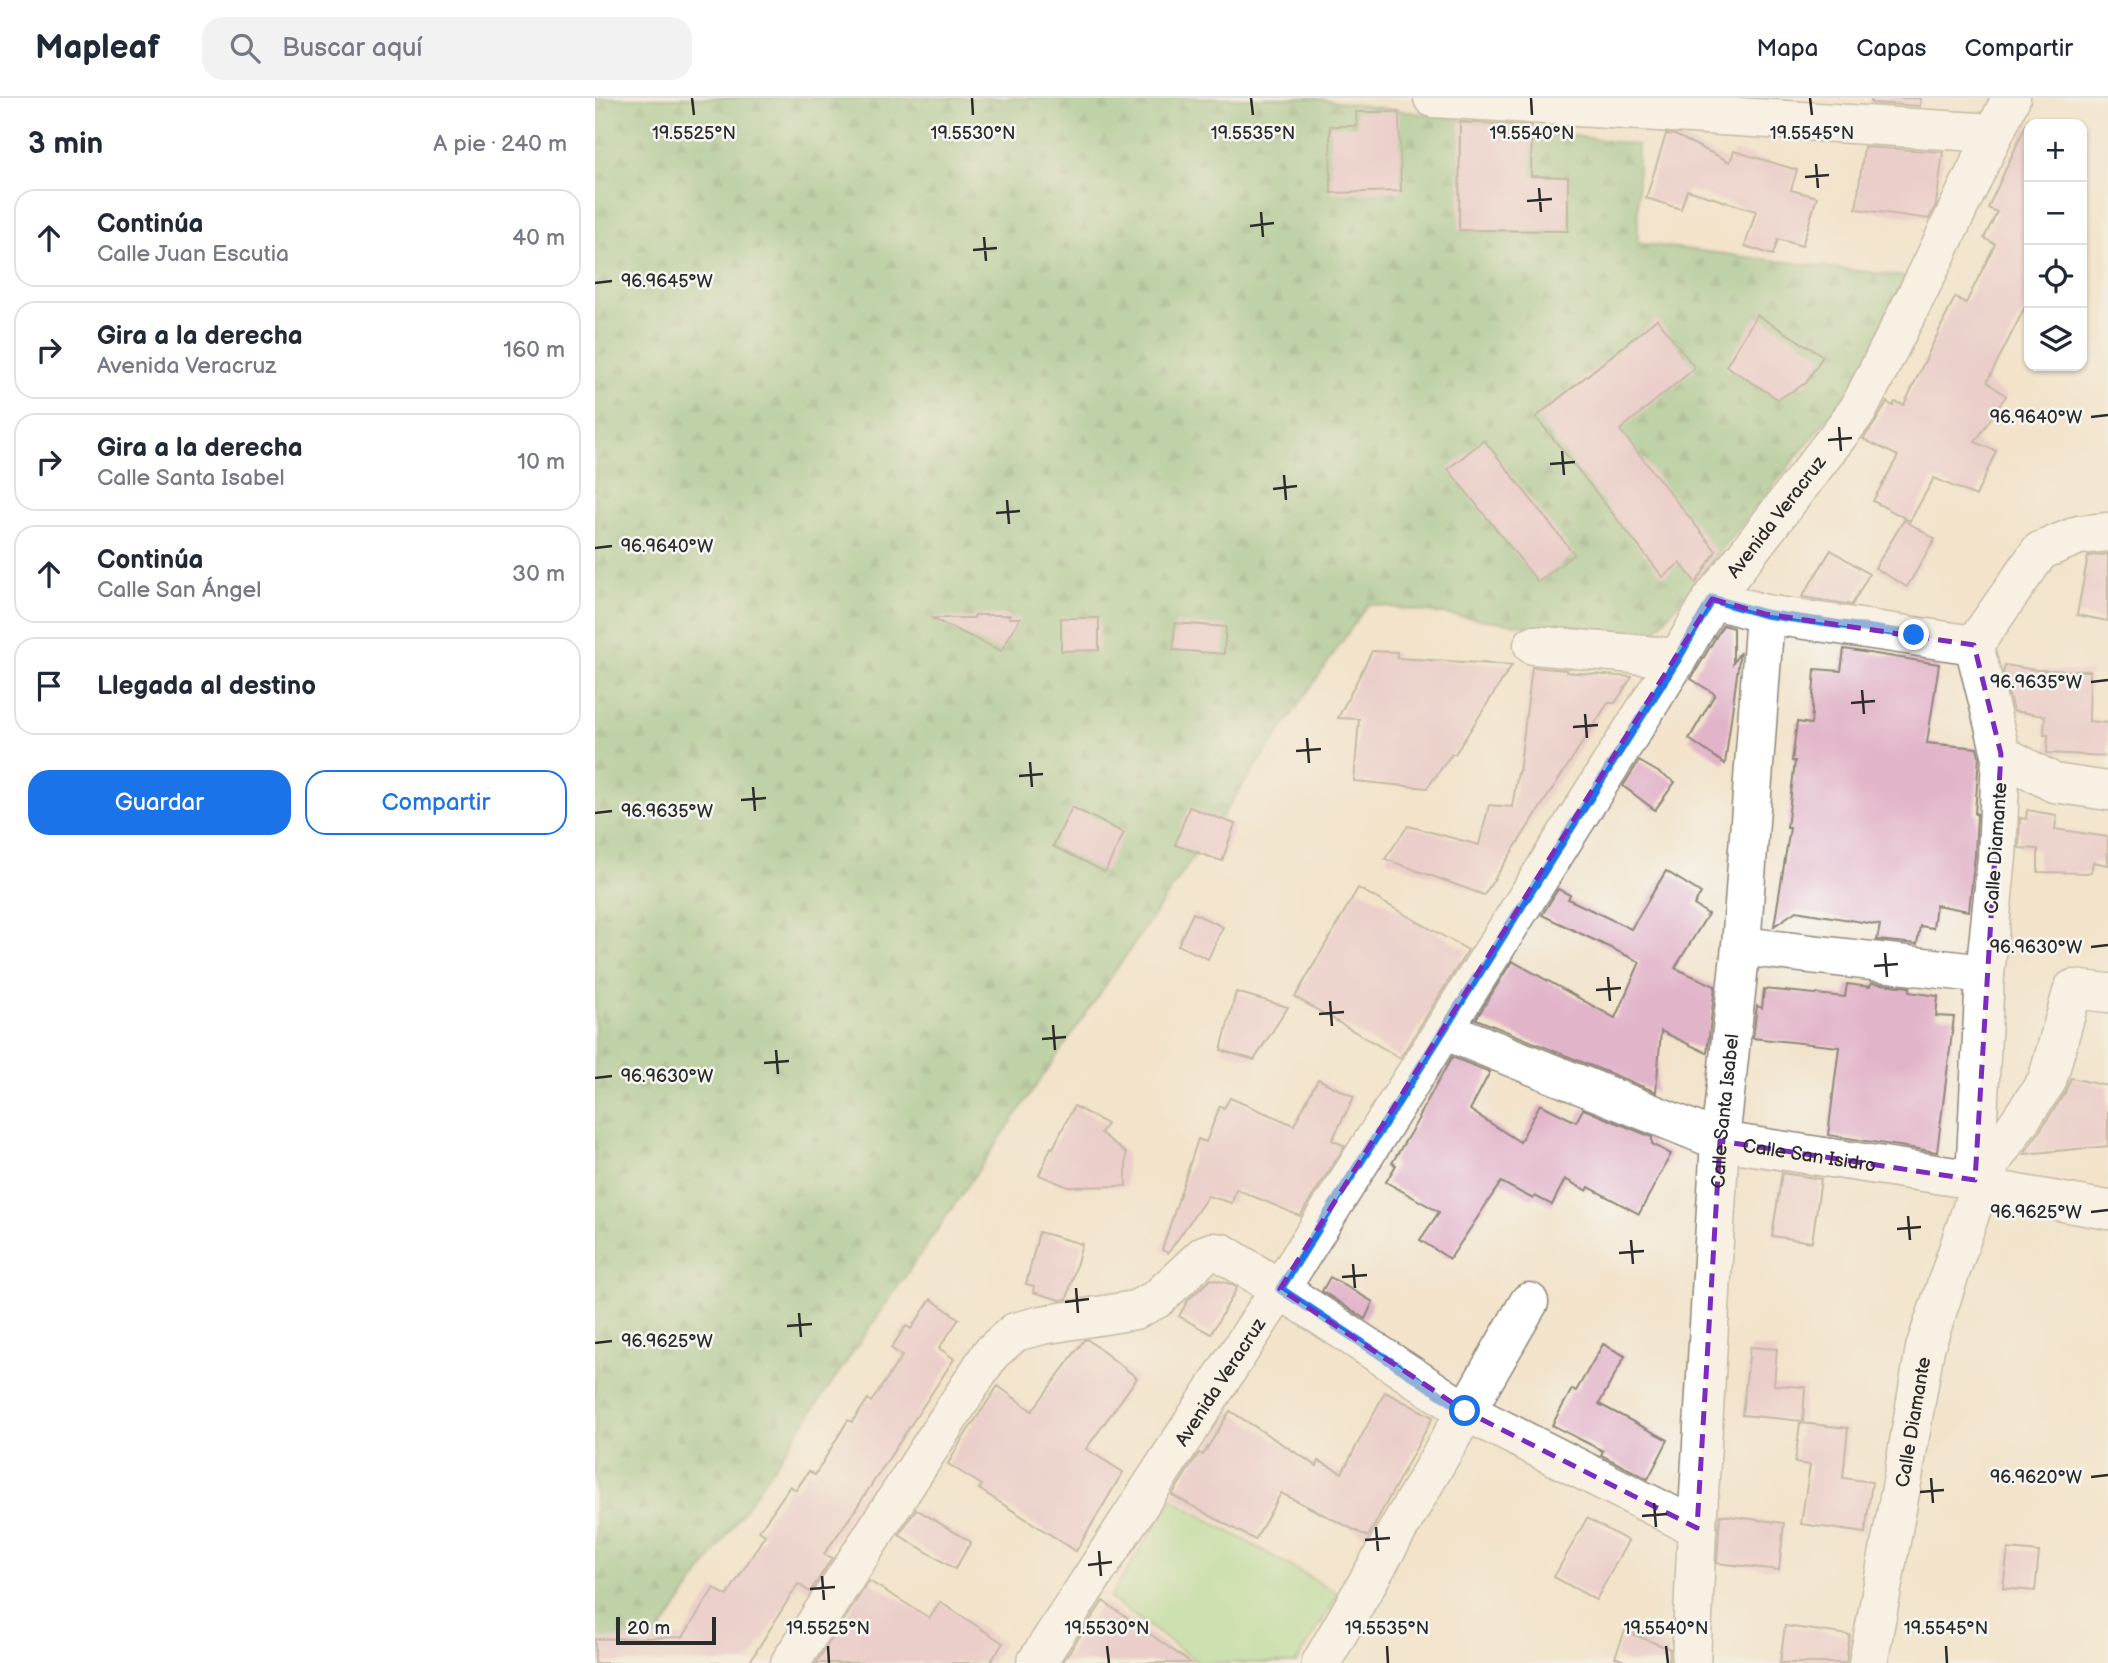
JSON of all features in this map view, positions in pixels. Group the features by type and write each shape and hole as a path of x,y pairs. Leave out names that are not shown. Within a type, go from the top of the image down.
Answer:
{"street":[{"path":"1433,98 1994,134"},
{"name":"Avenida Veracruz","path":"1036,1663 1280,1289 1678,658 1712,599 1858,410 2011,98"},
{"path":"1712,599 1765,614 1974,645 2040,551 2079,535 2108,533"},
{"name":"Calle Santa Isabel","path":"1691,1663 1720,1141 1741,946 1765,614"},
{"path":"1533,645 1678,658"},
{"name":"Calle Diamante","path":"1868,1663 1925,1348 1977,1183 1985,974 1997,857 2001,754 1974,645"},
{"path":"2001,754 2054,783 2108,791"},
{"path":"1741,946 1985,974"},
{"path":"1977,1183 2047,1080 2073,989 2108,993"},
{"name":"Calle San Isidro","path":"1444,1030 1720,1141 1977,1183 2108,1210"},
{"path":"790,1663 991,1353 1015,1332 1135,1310 1157,1299 1204,1255 1212,1252 1222,1253 1280,1289 1465,1411 1697,1528"},
{"path":"1321,1663 1529,1302"}],"highlighted area":[{"path":"1712,599 1765,614 1974,645 2001,754 1975,1180 1720,1141 1697,1528 1465,1411 1280,1289"}],"green space":[{"path":"595,98 1312,98 1638,145 1638,243 1938,281 1647,642 1368,604 645,1654 595,1641"},
{"path":"1172,1499 1339,1594 1296,1663 1199,1663 1110,1598"}],"building":[{"path":"1871,98 1921,98 1920,106 1871,103"},
{"path":"1356,112 1399,112 1401,191 1331,193 1330,126 1357,126"},
{"path":"1460,122 1532,126 1531,176 1568,177 1568,231 1459,230"},
{"path":"2024,129 2024,309 1987,382 2006,396 1975,442 1996,451 1976,496 1934,478 1910,521 1873,501 1898,456 1863,439 1887,402 1893,406 1895,402 1904,405 1955,297 1966,303 1995,244 1984,238 1997,212 1988,208"},
{"path":"1666,134 1675,135 1730,162 1734,151 1797,170 1791,190 1817,197 1802,246 1778,239 1773,255 1745,246 1756,211 1687,190 1681,209 1646,198"},
{"path":"1864,147 1943,152 1936,205 1929,219 1856,209"},
{"path":"1757,315 1823,356 1806,383 1778,399 1726,366"},
{"path":"1657,319 1695,368 1620,430 1716,551 1696,583 1680,563 1663,577 1536,417"},
{"path":"1484,440 1574,554 1538,582 1448,469"},
{"path":"1904,520 1935,539 1907,587 1875,568"},
{"path":"1831,550 1869,574 1852,605 1802,597"},
{"path":"2108,554 2108,621 2077,615 2088,556"},
{"path":"975,615 1010,615 1009,618 1020,618 1001,651 931,618 974,618"},
{"path":"1061,618 1099,618 1099,650 1061,651"},
{"path":"1175,623 1226,627 1224,654 1173,650"},
{"path":"1723,625 1733,628 1733,663 1740,652 1725,764 1689,739 1715,694 1691,679"},
{"path":"1844,649 1939,664 1927,743 1977,748 1979,756 1975,855 1969,911 1936,905 1933,928 1920,926 1917,944 1877,940 1880,925 1796,911 1774,926 1790,828 1787,828 1797,722 1811,724 1815,669 1841,671"},
{"path":"1372,651 1397,652 1397,658 1512,665 1455,754 1452,754 1427,788 1354,781 1359,719 1338,718"},
{"path":"2005,665 2036,670 2090,671 2089,721 2108,723 2108,756 2047,753 2045,716 2013,711 2003,673"},
{"path":"1532,667 1632,677 1615,703 1608,703 1484,895 1385,859 1408,826 1479,845 1489,805 1512,807 1519,773"},
{"path":"1639,761 1675,782 1655,810 1623,786"},
{"path":"1072,807 1124,833 1105,872 1053,846"},
{"path":"1189,807 1235,824 1222,861 1175,845"},
{"path":"2027,810 2057,815 2055,829 2108,837 2108,865 2093,862 2091,873 2038,872 2038,849 2019,848 2020,818 2026,819"},
{"path":"1666,871 1701,893 1694,905 1708,914 1675,968 1715,986 1707,1053 1661,1031 1656,1092 1476,1019 1512,961 1615,1018 1640,962 1542,915 1558,889 1570,895 1568,899 1631,929"},
{"path":"1358,888 1468,950 1400,1058 1295,997"},
{"path":"1193,913 1223,927 1208,959 1178,945"},
{"path":"1871,983 1910,987 1909,992 1938,996 1936,1016 1954,1017 1937,1152 1828,1135 1839,1047 1753,1038 1757,1006 1762,1008 1764,989 1845,997 1847,984 1870,987"},
{"path":"1236,992 1288,1007 1254,1060 1221,1050"},
{"path":"1452,1057 1490,1072 1470,1110 1520,1142 1540,1104 1576,1122 1583,1109 1652,1137 1652,1144 1671,1154 1639,1214 1589,1187 1587,1191 1565,1179 1552,1205 1535,1196 1533,1199 1501,1182 1450,1259 1420,1240 1439,1212 1386,1182 1396,1165 1392,1163"},
{"path":"2071,1078 2108,1086 2108,1146 2024,1154 2065,1093"},
{"path":"1318,1079 1354,1097 1332,1140 1345,1146 1300,1216 1236,1189 1232,1203 1208,1196 1168,1253 1162,1250 1198,1139 1206,1142 1220,1106 1224,1108 1230,1098 1294,1125"},
{"path":"1074,1106 1107,1124 1101,1133 1126,1153 1126,1186 1068,1187 1039,1175"},
{"path":"1782,1173 1821,1179 1812,1242 1772,1236"},
{"path":"1039,1232 1082,1244 1067,1299 1060,1300 1033,1292 1034,1286 1026,1284"},
{"path":"1330,1277 1373,1302 1365,1319 1322,1291"},
{"path":"1211,1279 1237,1288 1211,1334 1179,1316 1188,1300"},
{"path":"931,1299 959,1319 939,1348 954,1359 824,1554 832,1558 810,1592 798,1584 749,1663 595,1663 595,1639 683,1637 714,1588 727,1596 765,1535 759,1531 790,1486 796,1490 809,1471 815,1475 848,1420 852,1422 868,1399 871,1402 902,1356 891,1348 906,1326 911,1329"},
{"path":"1084,1340 1088,1340 1137,1378 1086,1449 1123,1472 1076,1551 979,1489 982,1485 948,1464 998,1386 1032,1411"},
{"path":"1603,1344 1625,1356 1599,1404 1668,1440 1648,1479 1601,1455 1603,1451 1552,1425 1572,1389 1576,1391"},
{"path":"1750,1347 1777,1349 1774,1385 1805,1387 1803,1421 1742,1415"},
{"path":"1385,1392 1433,1417 1368,1537 1281,1493 1255,1540 1172,1495 1199,1453 1203,1455 1230,1411 1317,1466 1319,1461 1342,1473"},
{"path":"1800,1423 1848,1428 1843,1478 1872,1482 1865,1533 1801,1524 1810,1465 1795,1463"},
{"path":"916,1509 971,1542 955,1569 899,1535"},
{"path":"1720,1515 1784,1523 1779,1570 1717,1563"},
{"path":"1587,1518 1628,1541 1596,1600 1554,1577"},
{"path":"2008,1549 2039,1552 2035,1591 2003,1588"},
{"path":"869,1581 930,1618 940,1602 1003,1643 990,1663 816,1663"},
{"path":"1103,1601 1191,1663 1062,1663"},
{"path":"1785,1626 1850,1635 1846,1663 1780,1663"},
{"path":"1625,1631 1670,1649 1669,1663 1629,1663 1615,1657"}],"route":[{"path":"1465,1411 1280,1289 1678,658 1712,599 1765,614 1914,635"}]}
